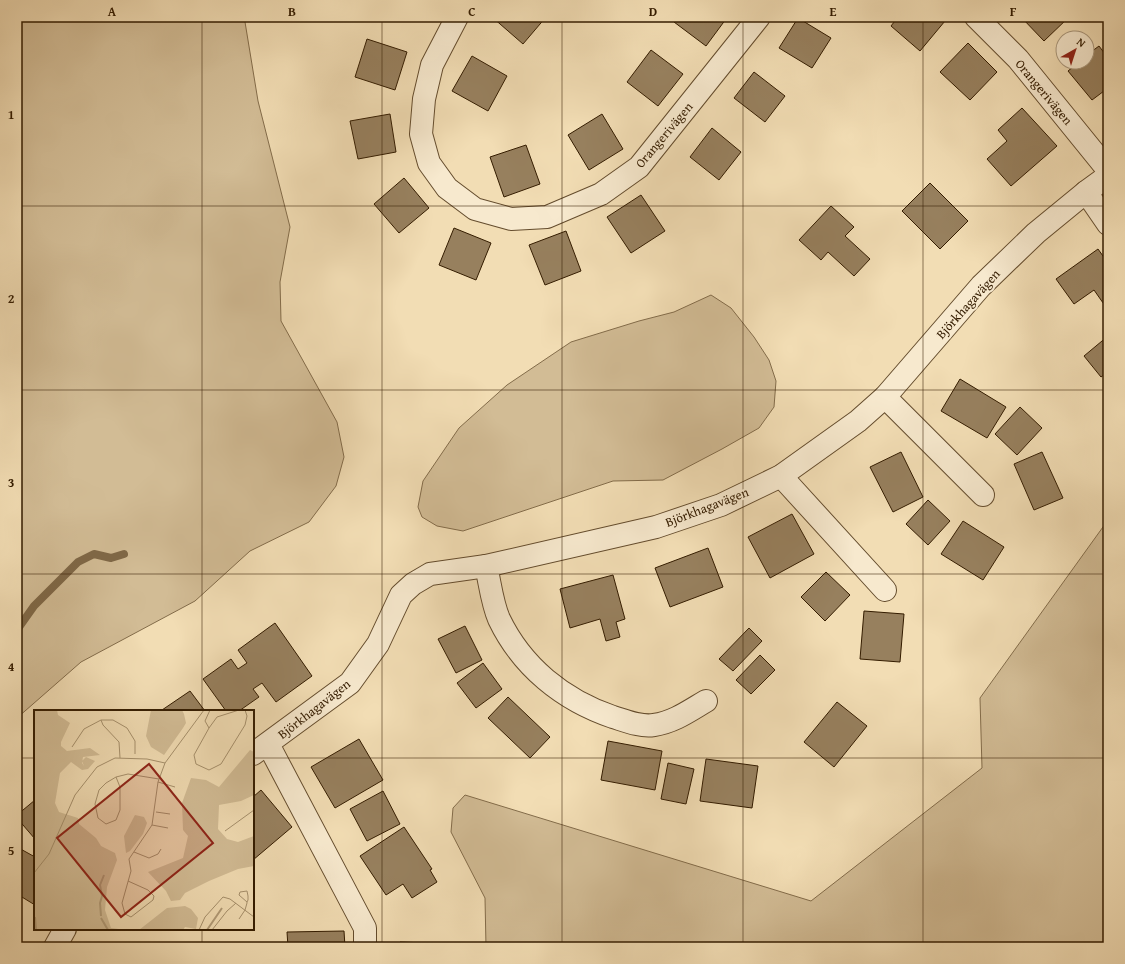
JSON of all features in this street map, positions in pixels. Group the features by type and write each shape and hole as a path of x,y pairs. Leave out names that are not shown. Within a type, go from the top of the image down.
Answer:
{"street":[{"name":"Orangerivägen","path":"457,17 432,65 424,99 421,134 429,163 447,188 475,209 511,219 547,217 601,194 639,167 759,17"},
{"name":"Orangerivägen","path":"976,17 1018,59 1108,170"},
{"name":"Björkhagavägen","path":"365,947 365,928 261,749 350,683 378,644 401,595 413,584 430,574 486,566 656,527 721,505 781,476 858,421 885,397 981,286 1036,233 1108,176"},
{"path":"1086,192 1108,224"},
{"path":"885,397 984,495"},
{"path":"781,476 885,590"},
{"path":"486,566 498,618 515,648 537,673 561,693 589,709 631,723 653,725 674,720 706,701"},
{"path":"55,947 64,930"}],"shaded area":[{"path":"17,17 248,17 245,22 258,101 290,227 280,282 281,321 337,422 344,457 336,486 309,522 250,551 195,601 81,662 17,718"},
{"path":"711,295 731,308 754,337 769,360 776,381 774,407 759,428 663,480 613,481 463,531 437,526 422,517 418,507 423,481 459,428 507,385 571,342 674,312"},
{"path":"1108,520 1108,947 486,947 485,898 451,832 453,808 465,795 811,901 982,768 980,698"}],"building":[{"path":"492,17 546,17 523,44"},
{"path":"677,17 723,17 726,19 706,46 674,22"},
{"path":"898,17 939,17 945,21 920,51 891,26"},
{"path":"1021,17 1069,17 1055,30 1044,41"},
{"path":"798,18 831,38 812,68 779,48"},
{"path":"367,39 407,52 395,90 355,77"},
{"path":"968,43 997,72 970,100 940,72"},
{"path":"1099,46 1108,58 1108,88 1092,100 1068,71 1095,70 1095,49"},
{"path":"651,50 683,74 658,106 627,82"},
{"path":"472,56 507,76 488,111 452,91"},
{"path":"754,72 785,96 765,122 734,98"},
{"path":"1022,108 1057,146 1011,186 987,159 1007,141 998,130"},
{"path":"390,114 396,152 358,159 350,121"},
{"path":"602,114 623,149 589,170 568,135"},
{"path":"712,128 741,152 719,180 690,157"},
{"path":"526,145 540,184 504,197 490,157"},
{"path":"404,178 429,208 399,233 374,204"},
{"path":"930,183 968,221 940,249 902,211"},
{"path":"641,195 665,231 631,253 607,217"},
{"path":"831,206 854,227 845,236 870,259 854,276 828,252 821,260 799,240"},
{"path":"454,228 491,243 476,280 439,265"},
{"path":"566,231 581,271 545,285 529,245"},
{"path":"1098,249 1108,263 1108,310 1094,290 1074,304 1056,279"},
{"path":"1108,336 1108,372 1101,377 1084,356"},
{"path":"960,379 1006,407 987,438 941,411"},
{"path":"1020,407 1042,428 1017,455 995,434"},
{"path":"901,452 923,497 893,512 870,467"},
{"path":"1042,452 1063,498 1034,510 1014,464"},
{"path":"928,500 950,521 928,545 906,524"},
{"path":"792,514 814,554 770,578 748,537"},
{"path":"963,521 1004,547 983,580 941,554"},
{"path":"708,548 723,587 670,607 655,568"},
{"path":"826,572 850,595 825,621 801,597"},
{"path":"613,575 625,619 616,622 620,637 606,641 600,619 570,628 560,589"},
{"path":"864,611 904,614 900,662 860,659"},
{"path":"275,623 312,676 276,702 262,683 253,689 259,697 240,710 225,710 203,679 231,659 238,669 247,663 238,650"},
{"path":"465,626 482,660 456,673 438,639"},
{"path":"749,628 762,641 733,671 719,659"},
{"path":"760,655 775,670 751,694 736,680"},
{"path":"483,663 502,689 476,708 457,683"},
{"path":"190,691 204,710 162,710"},
{"path":"508,697 550,737 530,758 488,718"},
{"path":"837,702 867,726 834,767 804,742"},
{"path":"359,739 383,780 335,808 311,767"},
{"path":"608,741 662,751 655,790 601,780"},
{"path":"706,759 758,766 752,808 700,801"},
{"path":"668,763 694,769 686,804 661,799"},
{"path":"261,790 292,827 254,859 254,796"},
{"path":"383,791 400,824 367,841 350,809"},
{"path":"34,801 34,838 17,818 17,815"},
{"path":"404,827 432,869 430,870 437,882 412,898 403,884 386,895 360,856"},
{"path":"17,847 34,856 34,904 17,894"},
{"path":"344,931 345,947 288,947 287,932"},
{"path":"400,942 454,944 454,947 400,947"}],"waterway":[{"path":"17,630 34,606 78,562 94,554 111,558 124,554"}]}
